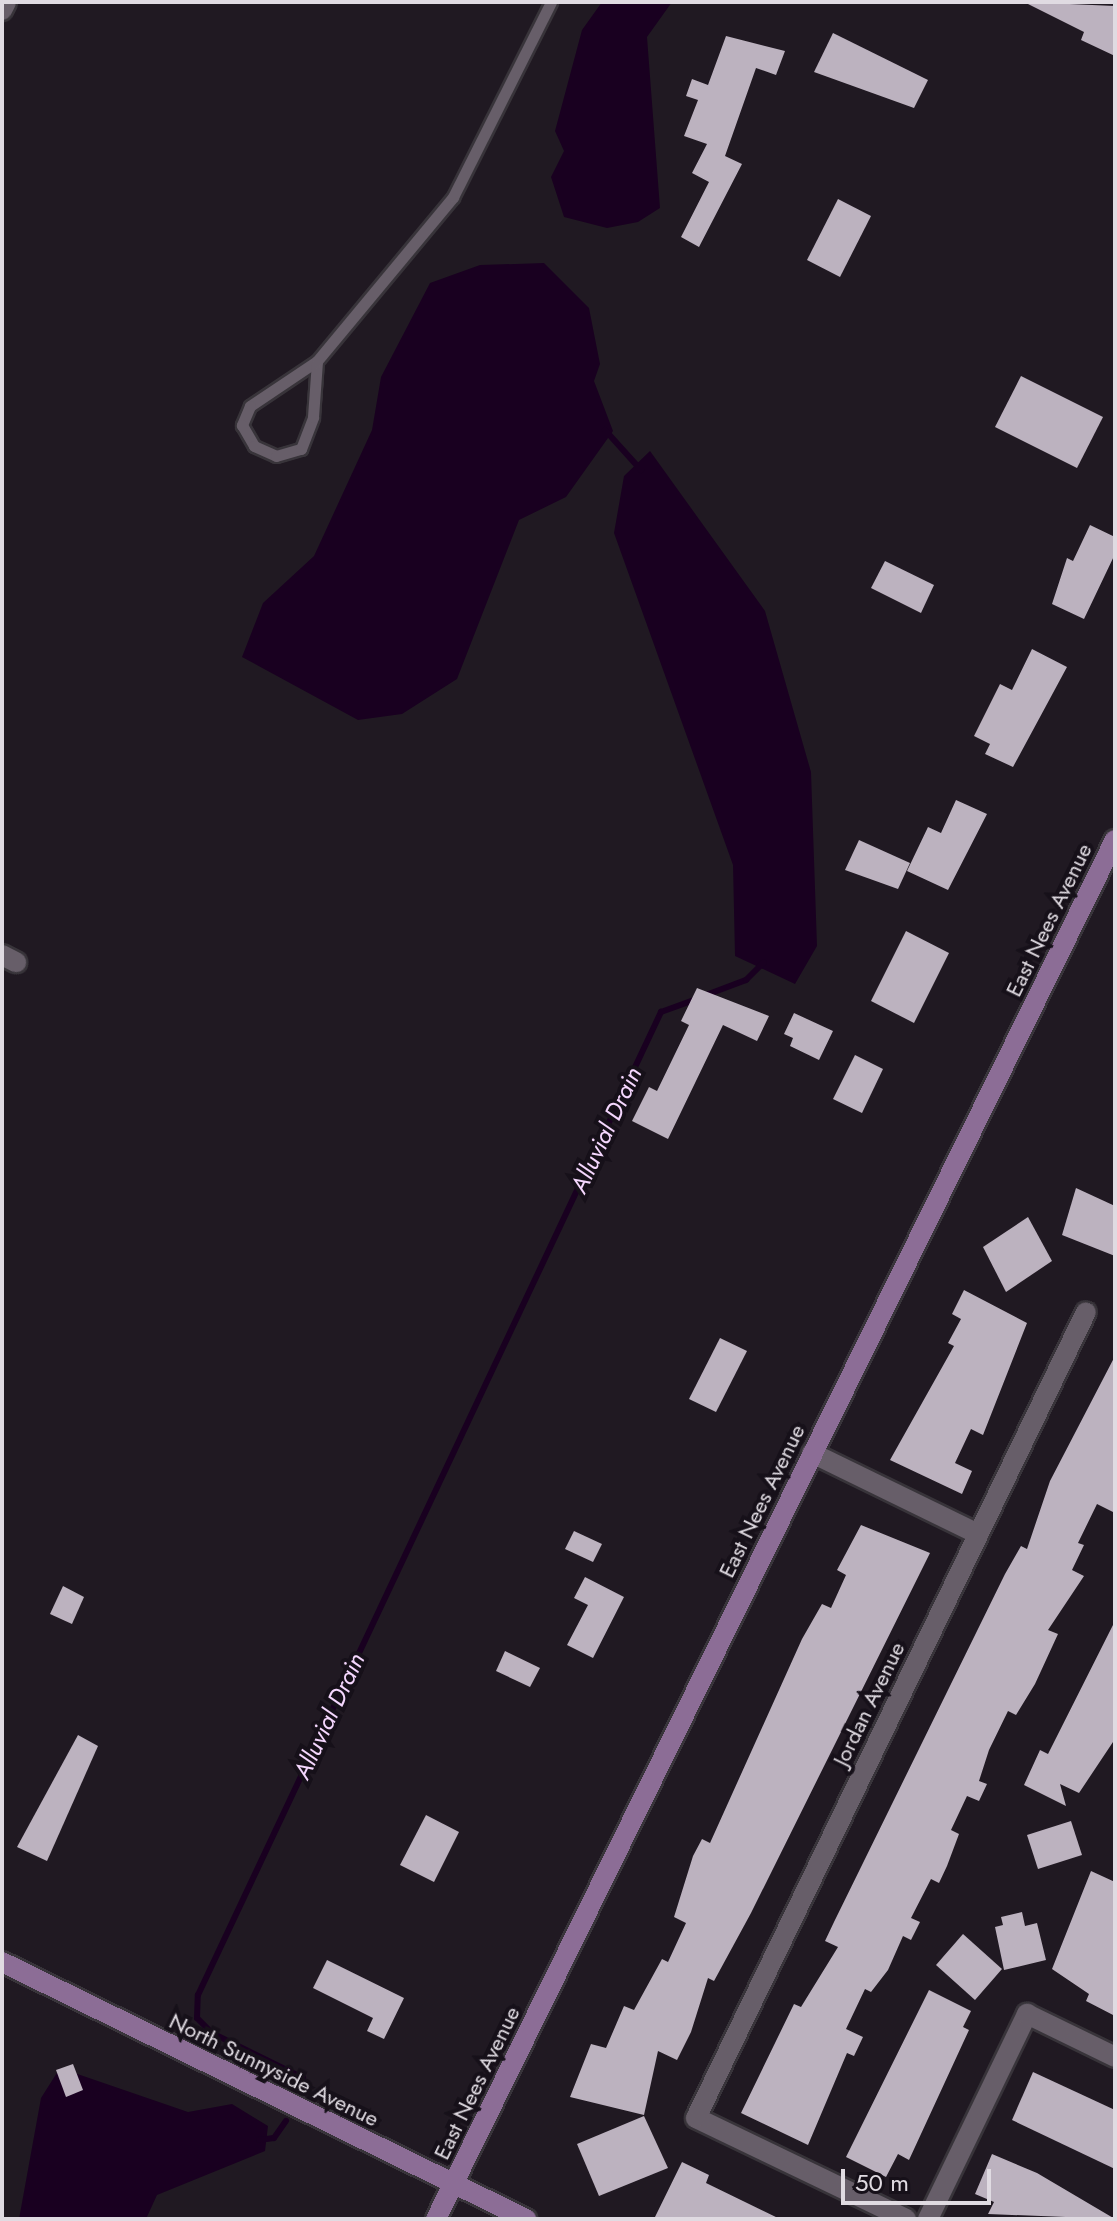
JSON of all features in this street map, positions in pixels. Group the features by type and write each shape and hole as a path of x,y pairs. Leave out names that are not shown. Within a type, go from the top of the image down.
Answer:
{"main road":[{"name":"East Nees Avenue","path":"436,2219 1115,840"},
{"name":"North Sunnyside Avenue","path":"2,1962 526,2219"}],"street":[{"path":"2,10 6,2"},
{"name":"Jordan Avenue","path":"906,2219 696,2118 1086,1312"},
{"path":"812,1453 978,1534"},
{"path":"928,2219 1027,2014 1115,2057"}],"lane":[{"path":"317,361 313,417 301,449 276,456 254,446 242,425 250,406 317,361 453,197 551,2"}],"shaded area":[{"path":"602,2 672,2 647,37 660,208 638,222 607,228 564,217 551,177 564,151 555,131 582,30"},
{"path":"544,263 589,308 600,364 594,381 613,431 566,497 519,520 457,679 402,714 358,720 242,657 263,603 314,556 372,430 381,377 430,283 480,265"},
{"path":"650,451 765,611 811,772 817,946 795,984 735,956 733,865 614,533 624,476"},
{"path":"60,2068 188,2112 232,2104 268,2126 265,2151 157,2195 146,2219 19,2219 41,2098"}],"building":[{"path":"1024,2 1115,6 1115,56 1081,40 1084,32"},
{"path":"833,33 928,80 914,108 814,72"},
{"path":"726,36 785,51 776,75 756,68 725,156 742,164 699,247 681,237 709,182 692,173 707,144 684,136 698,100 686,96 692,79 708,85"},
{"path":"838,199 871,216 840,277 807,260"},
{"path":"1021,376 1103,417 1077,468 995,427"},
{"path":"1090,525 1115,537 1115,554 1084,619 1052,604 1067,558 1073,561"},
{"path":"885,561 934,585 921,613 871,588"},
{"path":"1032,649 1067,667 1013,767 985,754 990,744 974,736 1000,684 1012,690"},
{"path":"956,800 987,814 948,890 907,871 928,827 941,833"},
{"path":"859,840 910,863 898,889 845,870"},
{"path":"906,931 949,953 914,1023 871,1001"},
{"path":"697,988 769,1016 757,1041 723,1025 668,1139 632,1121 649,1087 657,1091 689,1025 681,1021"},
{"path":"794,1013 833,1031 819,1060 790,1046 793,1038 784,1034"},
{"path":"855,1055 883,1069 862,1113 833,1099"},
{"path":"1076,1188 1115,1206 1115,1256 1062,1235"},
{"path":"1028,1217 1052,1261 1006,1292 983,1247"},
{"path":"964,1290 1027,1323 983,1435 971,1429 955,1463 972,1471 962,1494 890,1460 954,1346 948,1343 961,1319 952,1314"},
{"path":"720,1338 747,1351 716,1412 689,1399"},
{"path":"1115,1356 1115,1513 1097,1504 1078,1543 1084,1545 1072,1570 1084,1576 1048,1630 1058,1634 1035,1684 1016,1715 1008,1711 989,1750 979,1781 987,1784 979,1801 967,1796 951,1830 959,1834 947,1866 939,1883 931,1879 911,1918 920,1922 911,1940 903,1936 888,1970 871,1992 865,1989 846,2029 863,2037 854,2056 847,2053 808,2145 741,2113 794,2004 801,2007 838,1947 825,1941 1005,1574 1021,1546 1027,1549 1050,1481"},
{"path":"861,1525 930,1553 751,1913 714,1981 708,1978 691,2032 677,2060 658,2051 644,2115 570,2097 591,2044 606,2048 624,2006 634,2010 662,1959 668,1962 686,1923 674,1917 693,1856 702,1839 710,1843 802,1639 822,1604 831,1608 846,1575 837,1570"},
{"path":"574,1531 602,1544 593,1562 565,1549"},
{"path":"585,1577 624,1597 593,1658 567,1645 588,1605 574,1598"},
{"path":"63,1586 84,1597 72,1624 50,1614"},
{"path":"1115,1621 1115,1739 1079,1793 1060,1784 1066,1806 1024,1785 1040,1750 1048,1754"},
{"path":"505,1651 540,1668 530,1687 496,1671"},
{"path":"78,1735 98,1746 47,1861 17,1847"},
{"path":"426,1815 459,1832 434,1882 400,1865"},
{"path":"1071,1821 1082,1855 1038,1869 1027,1835"},
{"path":"1091,1871 1115,1882 1115,2016 1086,2001 1089,1994 1052,1969"},
{"path":"1022,1912 1025,1926 1037,1923 1046,1960 1004,1970 995,1927 1003,1925 1001,1917"},
{"path":"963,1934 1002,1969 975,2000 936,1965"},
{"path":"327,1960 404,1998 384,2039 367,2031 373,2018 313,1988"},
{"path":"929,1990 971,2011 963,2027 969,2030 909,2160 898,2154 886,2177 846,2157"},
{"path":"73,2064 83,2090 66,2097 56,2070"},
{"path":"1033,2072 1115,2110 1115,2169 1012,2120"},
{"path":"644,2116 668,2168 599,2196 577,2144"},
{"path":"992,2154 1037,2173 1115,2219 988,2214 994,2202 975,2194"},
{"path":"682,2162 709,2175 706,2183 780,2219 654,2219"}],"waterway":[{"name":"Alluvial Drain","path":"605,430 641,470"},
{"name":"Alluvial Drain","path":"706,995 746,980 764,962"},
{"name":"Alluvial Drain","path":"303,2088 303,2078 212,2033 197,2018 198,1995 661,1012 696,999"},
{"name":"Alluvial Drain","path":"259,2140 274,2138 286,2121"}]}
